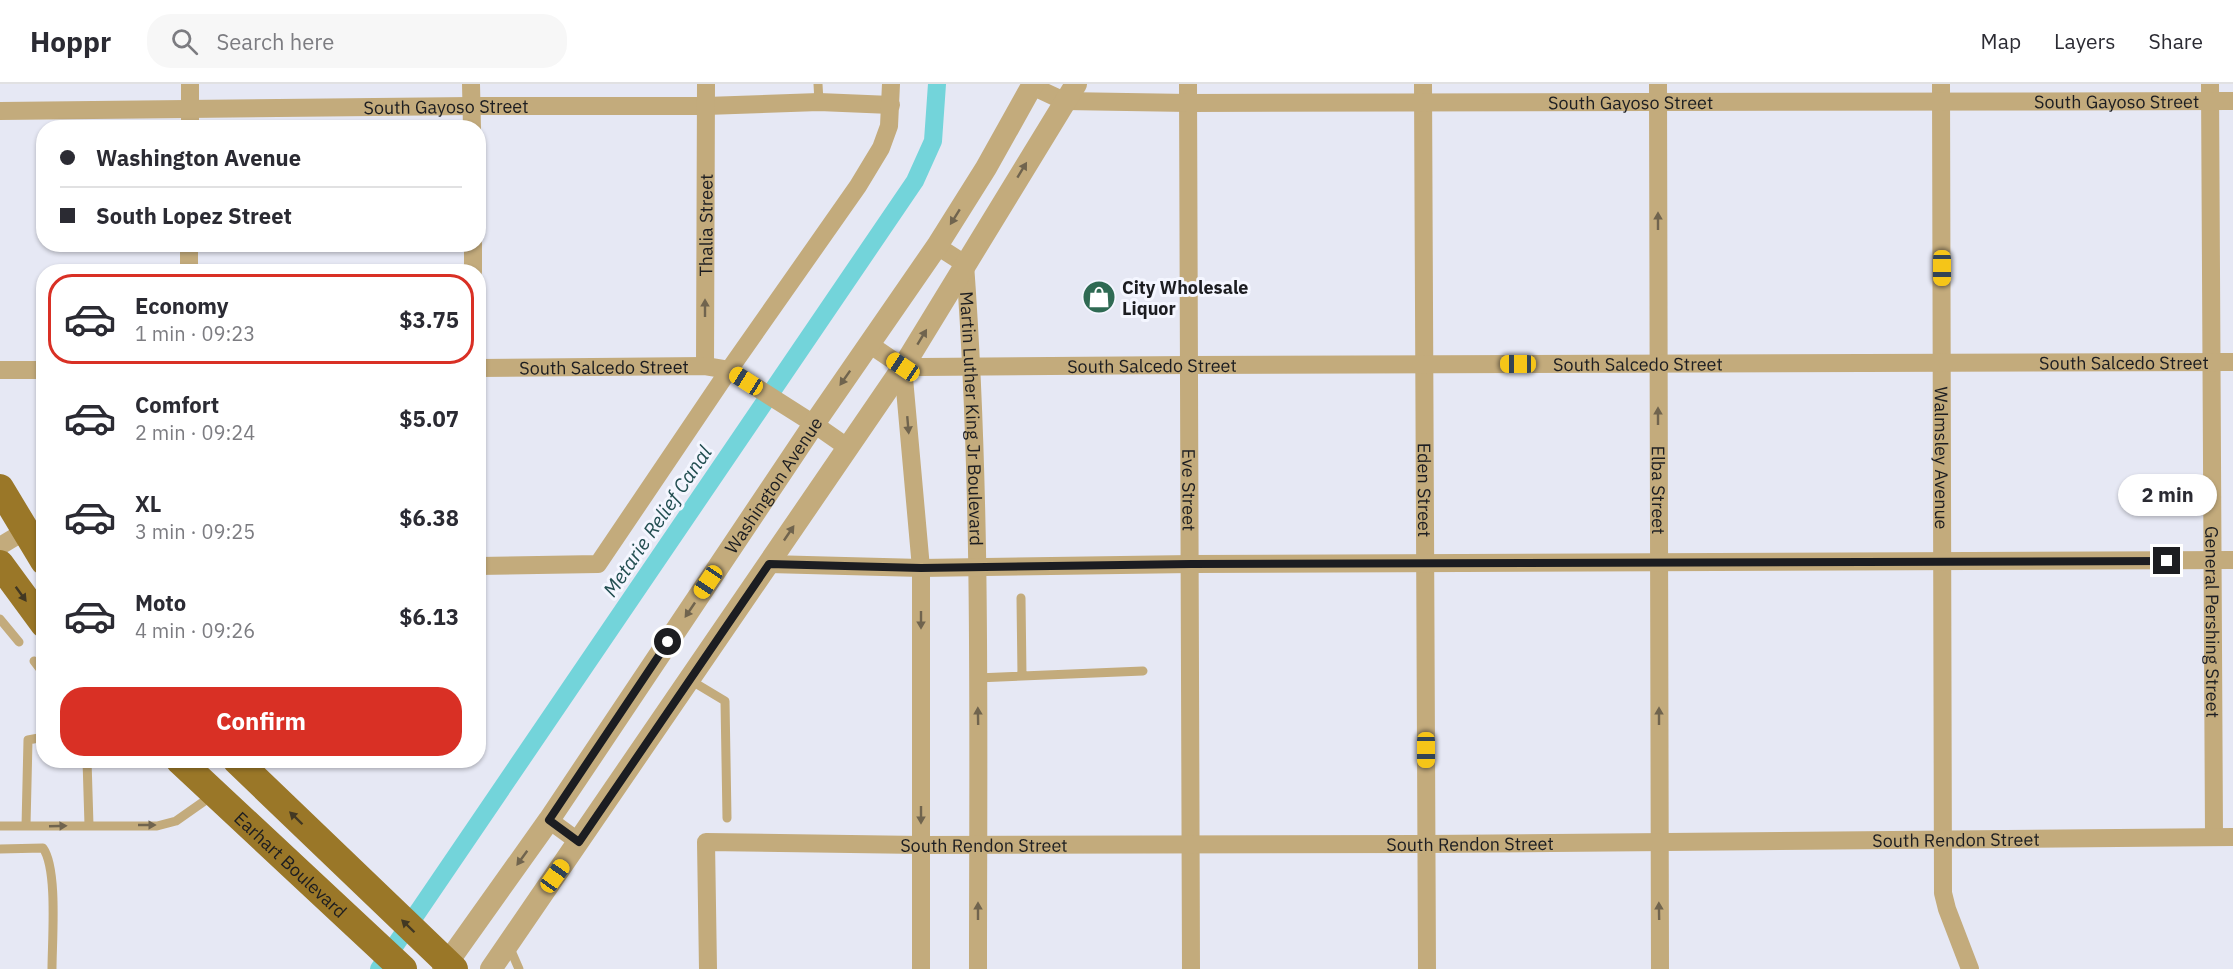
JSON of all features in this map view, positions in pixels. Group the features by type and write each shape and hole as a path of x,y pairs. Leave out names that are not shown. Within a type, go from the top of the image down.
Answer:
{"main road":[{"path":"0,488 36,548"},
{"path":"0,564 36,613"},
{"name":"Earhart Boulevard","path":"187,768 403,969"},
{"name":"Earhart Boulevard","path":"244,768 444,963"},
{"path":"305,876 329,850"}],"street":[{"path":"190,84 190,120"},
{"path":"471,84 472,120"},
{"name":"Thalia Street","path":"705,366 706,84"},
{"path":"486,566 598,564 729,370 858,186 881,148 889,126 891,84"},
{"name":"Eve Street","path":"1188,84 1191,969"},
{"name":"Eden Street","path":"1423,84 1427,969"},
{"name":"South Gayoso Street","path":"1032,85 1070,92 1189,103 1423,103 1658,93 2210,93 2233,101"},
{"name":"Washington Avenue","path":"444,963 549,820 814,424 937,246 986,168 1032,85"},
{"path":"490,969 903,367 1070,92"},
{"name":"South Gayoso Street","path":"0,111 706,106 819,93 891,105"},
{"name":"Elba Street","path":"1658,93 1660,969"},
{"name":"Walmsley Avenue","path":"1941,93 1943,893 1970,969"},
{"name":"General Pershing Street","path":"2210,93 2214,836"},
{"path":"937,246 966,264"},
{"name":"Martin Luther King Jr Boulevard","path":"966,264 973,367 978,969"},
{"path":"869,344 903,367"},
{"name":"South Salcedo Street","path":"903,367 2233,362"},
{"name":"South Salcedo Street","path":"486,368 705,366 729,370"},
{"path":"903,367 921,568 921,969"},
{"path":"0,370 36,370"},
{"path":"729,370 847,447"},
{"path":"0,546 25,531"},
{"path":"769,564 976,568 1191,564 2233,560"},
{"path":"549,820 579,842"},
{"name":"South Rendon Street","path":"708,969 706,842 921,845 1426,844 2233,837"}],"lane":[{"path":"1021,598 1022,676"},
{"path":"0,619 19,642"},
{"path":"977,678 1143,671"},
{"path":"690,680 725,701 727,818"},
{"path":"26,826 27,744 28,740 36,738"},
{"path":"87,768 89,825"},
{"path":"0,826 157,826 176,821 214,793"},
{"path":"0,849 43,848 48,855 52,878 52,969"},
{"path":"508,943 519,969"}],"waterway":[{"name":"Metarie Relief Canal","path":"379,969 915,181 933,141 937,84"}],"place":[{"name":"City Wholesale Liquor","path":"1099,297"}],"route":[{"path":"668,642 549,820 579,842 769,564 921,568 1191,564 2167,561"}]}
